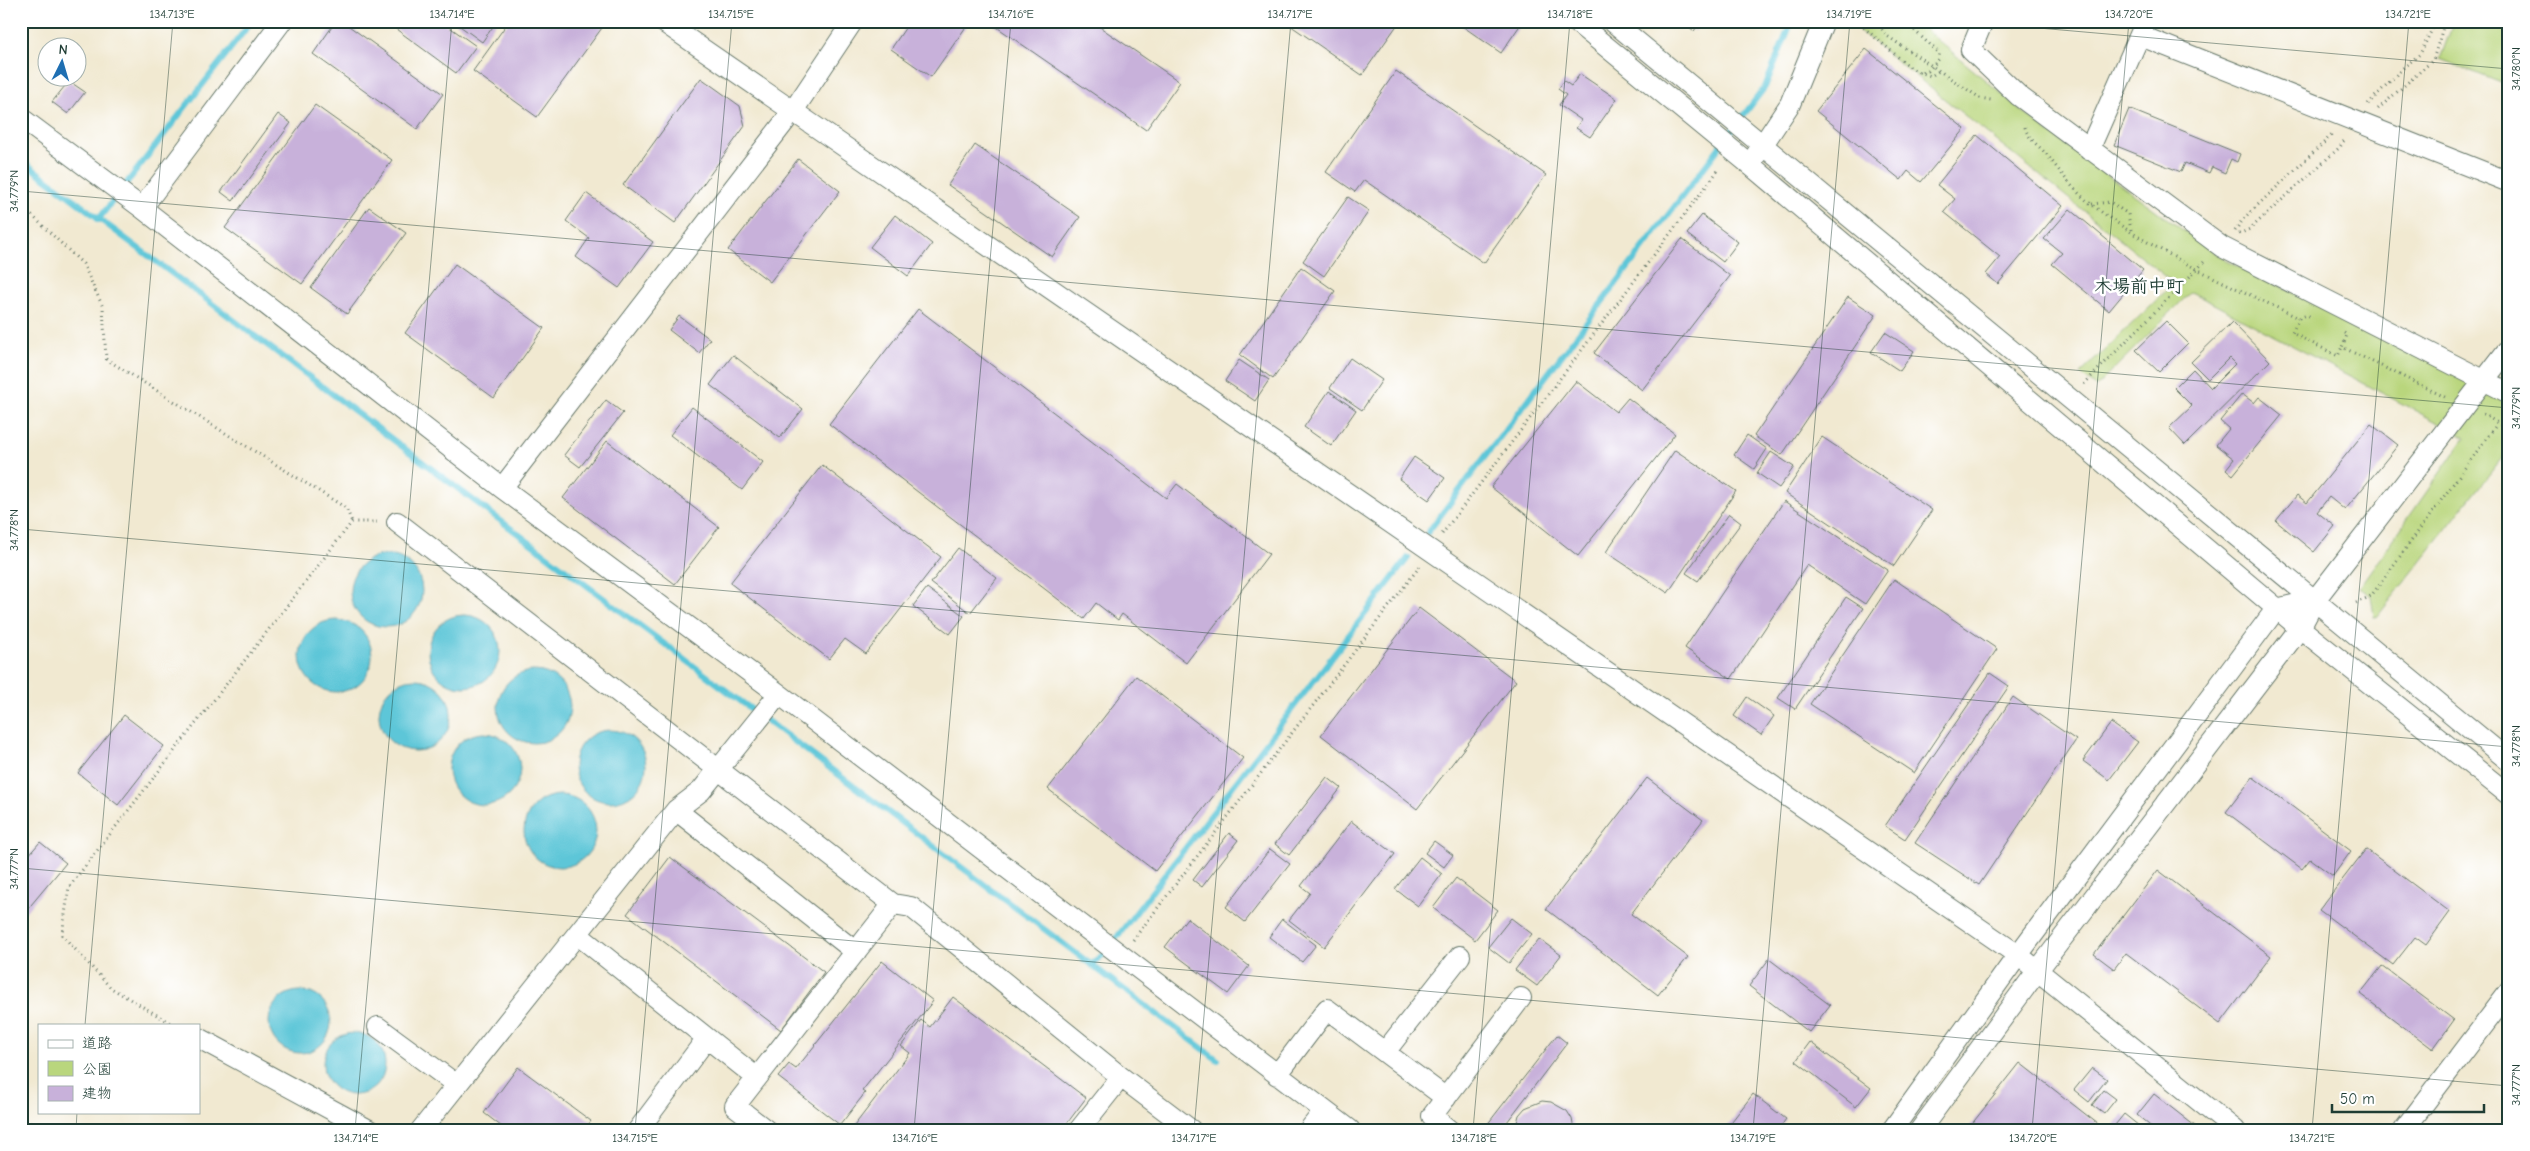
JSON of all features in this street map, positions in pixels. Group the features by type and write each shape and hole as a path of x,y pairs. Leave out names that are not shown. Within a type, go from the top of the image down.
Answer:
{"street":[{"path":"142,208 282,21"},
{"path":"662,21 2018,955 2235,1130"},
{"path":"502,488 793,111 853,21"},
{"path":"1575,21 1748,164 2276,609 2509,795"},
{"path":"1612,21 2509,762"},
{"path":"1748,164 1764,146 1790,104 1824,21"},
{"path":"1982,21 1971,50 2019,96 2089,150 2222,246 2337,304 2484,382 2509,393"},
{"path":"2089,150 2144,29 2356,122 2509,182"},
{"path":"21,118 142,208 502,488 779,694 1350,1130"},
{"path":"1920,1130 2038,970 2300,628 2315,600 2509,348"},
{"path":"397,522 893,904 911,907 1120,1077 1191,1130"},
{"path":"1892,1130 2018,955 2276,609 2315,600"},
{"path":"421,1130 676,810 701,791 779,694"},
{"path":"676,810 856,952"},
{"path":"766,1130 735,1106 893,904"},
{"path":"578,935 757,1078"},
{"path":"1385,1052 1460,956"},
{"path":"2404,1130 2509,992"},
{"path":"1449,1130 1432,1116 1521,998"},
{"path":"1277,1075 1327,1009 1446,1098"},
{"path":"378,1027 457,1085"},
{"path":"638,1130 707,1038"},
{"path":"200,1039 370,1130"},
{"path":"1079,1130 1120,1077"},
{"path":"1309,1130 1324,1111"}],"path":[{"path":"1856,21 1919,72 1931,76 1939,71"},
{"path":"1904,21 1939,53 1938,59 1928,71 1919,72"},
{"path":"2235,236 2250,229 2340,147 2368,104 2403,68 2420,54 2436,21"},
{"path":"2356,122 2379,109 2433,60 2445,21"},
{"path":"1439,538 1720,168"},
{"path":"2091,204 2110,202 2128,214 2131,231"},
{"path":"21,205 83,264 103,307 106,359 346,508 352,522"},
{"path":"2299,318 2292,333 2338,356 2342,347"},
{"path":"2465,407 2482,413 2509,430"},
{"path":"2356,603 2371,596 2497,424"},
{"path":"352,522 397,522"},
{"path":"172,1024 111,988 62,935 68,887 352,522"},
{"path":"1132,942 1423,562"},
{"path":"21,1118 43,1130"}],"green space":[{"path":"1847,21 1915,21 2040,126 2220,257 2509,398 2509,449 2377,617 2374,616 2371,596 2360,587 2465,437 2191,292 2096,387 2080,374 2174,283"},
{"path":"2454,21 2509,21 2509,86 2440,59"}],"water":[{"path":"386,555 400,558 412,565 419,577 422,591 419,605 412,617 400,624 386,627 372,624 360,617 353,605 350,591 353,577 360,565 372,558"},
{"path":"457,615 471,615 490,625 500,644 500,658 490,677 471,687 457,687 438,677 428,658 428,644 438,625"},
{"path":"329,620 343,620 362,630 372,649 372,663 362,682 343,692 329,692 310,682 300,663 300,649 310,630"},
{"path":"534,671 548,674 560,681 567,693 570,707 567,721 560,733 548,740 534,743 520,740 508,733 501,721 498,707 501,693 508,681 520,674"},
{"path":"415,679 429,682 441,689 448,701 451,715 448,729 441,741 429,748 415,751 401,748 389,741 382,729 379,715 382,701 389,689 401,682"},
{"path":"610,730 624,733 636,740 643,752 646,766 643,780 636,792 624,799 610,802 596,799 584,792 577,780 574,766 577,752 584,740 596,733"},
{"path":"484,733 498,736 510,743 517,755 520,769 517,783 510,795 498,802 484,805 470,802 458,795 451,783 448,769 451,755 458,743 470,736"},
{"path":"560,795 574,798 586,805 593,817 596,831 593,845 586,857 574,864 560,867 546,864 534,857 527,845 524,831 527,817 534,805 546,798"},
{"path":"300,991 312,993 322,1000 329,1010 331,1022 329,1034 322,1044 312,1051 300,1053 288,1051 278,1044 271,1034 269,1022 271,1010 278,1000 288,993"},
{"path":"354,1033 366,1035 376,1042 383,1052 385,1064 383,1076 376,1086 366,1093 354,1095 342,1093 332,1086 325,1076 323,1064 325,1052 332,1042 342,1035"}],"building":[{"path":"336,21 342,21 443,94 417,129 313,54"},
{"path":"385,21 441,21 476,46 456,73"},
{"path":"453,21 497,21 482,42"},
{"path":"509,21 607,21 537,117 473,71"},
{"path":"910,21 970,21 931,77 891,49"},
{"path":"988,21 1091,21 1180,82 1146,130"},
{"path":"1284,21 1400,21 1362,75"},
{"path":"1455,21 1523,21 1501,53"},
{"path":"1682,21 1707,21 1702,27 1699,24 1694,31"},
{"path":"1866,49 1965,129 1921,182 1908,171 1901,180 1816,111"},
{"path":"1396,71 1546,175 1484,263 1364,180 1355,192 1326,172"},
{"path":"1580,74 1617,99 1590,137 1576,128 1581,120 1559,105 1566,95 1558,89 1564,81 1571,86"},
{"path":"701,78 740,106 745,126 675,223 623,185"},
{"path":"63,88 79,88 85,92 68,114 52,102"},
{"path":"315,105 392,160 302,284 225,228"},
{"path":"2129,109 2240,154 2237,162 2231,159 2225,173 2212,167 2209,173 2185,163 2181,172 2114,145"},
{"path":"278,114 291,123 233,201 221,192"},
{"path":"1977,135 2063,206 1998,284 1986,274 2000,257 1944,212 1955,199 1937,185"},
{"path":"975,145 1080,217 1052,257 948,185"},
{"path":"798,159 840,191 770,282 728,250"},
{"path":"586,193 653,242 619,288 576,257 589,238 566,221"},
{"path":"1348,197 1369,211 1324,276 1303,261"},
{"path":"369,207 406,233 347,314 311,288"},
{"path":"2070,209 2143,270 2109,311 2052,264 2062,253 2044,239"},
{"path":"895,215 932,244 908,276 870,247"},
{"path":"1702,215 1738,242 1723,262 1687,234"},
{"path":"1682,239 1730,276 1642,390 1594,353"},
{"path":"455,264 544,328 494,398 405,333"},
{"path":"1301,267 1335,291 1273,379 1240,355"},
{"path":"1848,297 1876,315 1782,455 1754,436"},
{"path":"918,309 1166,498 1177,484 1269,554 1186,663 1122,614 1118,620 1096,603 1084,619 829,424"},
{"path":"679,316 710,339 699,353 669,330"},
{"path":"2166,321 2188,343 2159,372 2136,350"},
{"path":"2232,322 2270,361 2185,445 2169,428 2192,406 2174,388 2193,369 2211,388 2235,364 2229,358 2208,379 2191,362"},
{"path":"1885,332 1914,351 1900,371 1871,352"},
{"path":"733,355 803,409 780,438 710,385"},
{"path":"1350,358 1382,380 1362,410 1330,388"},
{"path":"1239,360 1269,380 1255,401 1225,381"},
{"path":"1576,381 1616,412 1628,398 1675,434 1578,556 1491,487"},
{"path":"1329,391 1356,410 1331,446 1304,427"},
{"path":"2242,394 2254,403 2259,397 2282,415 2233,475 2226,469 2234,459 2216,445 2229,429 2220,421"},
{"path":"606,400 623,413 580,467 564,455"},
{"path":"692,407 763,462 742,490 670,435"},
{"path":"2371,424 2398,445 2345,510 2329,497 2317,512 2335,526 2314,552 2276,521 2297,495 2307,503"},
{"path":"1747,435 1767,449 1754,469 1734,455"},
{"path":"1822,437 1932,510 1894,566 1785,493"},
{"path":"607,441 719,527 675,584 563,498"},
{"path":"1675,450 1736,491 1668,593 1606,552"},
{"path":"1771,452 1794,467 1779,488 1757,473"},
{"path":"1414,457 1445,478 1429,500 1399,479"},
{"path":"822,465 941,557 866,654 845,639 829,659 730,583"},
{"path":"1784,501 1888,570 1865,604 1807,565 1731,679 1685,648"},
{"path":"1729,514 1741,523 1698,581 1686,573"},
{"path":"958,548 997,578 970,613 931,583"},
{"path":"1894,579 1997,649 1914,773 1810,704"},
{"path":"927,588 964,616 950,634 913,606"},
{"path":"1846,597 1863,608 1795,709 1778,698"},
{"path":"1419,608 1516,681 1417,809 1321,735"},
{"path":"1990,673 2009,686 1905,839 1885,826"},
{"path":"1136,676 1243,758 1155,871 1048,789"},
{"path":"1747,697 1774,716 1761,735 1734,716"},
{"path":"2013,697 2076,740 1979,885 1915,843"},
{"path":"124,715 164,746 118,805 78,773"},
{"path":"2111,723 2138,742 2109,780 2083,761"},
{"path":"1327,777 1341,788 1289,855 1275,844"},
{"path":"2253,777 2351,851 2333,876 2310,859 2302,869 2226,812"},
{"path":"1647,778 1703,820 1631,914 1688,957 1658,995 1546,909"},
{"path":"1351,821 1395,854 1324,947 1289,920 1310,893 1301,886"},
{"path":"1229,833 1238,840 1202,887 1193,880"},
{"path":"1434,841 1453,855 1444,867 1425,853"},
{"path":"40,842 66,863 21,917 21,864"},
{"path":"1270,849 1290,864 1245,922 1226,907"},
{"path":"2366,849 2450,912 2426,945 2415,937 2393,965 2319,910"},
{"path":"670,857 824,972 781,1030 627,914"},
{"path":"1420,857 1442,874 1418,906 1395,889"},
{"path":"2158,870 2271,956 2220,1024 2126,953 2114,969 2094,954"},
{"path":"1456,878 1498,910 1475,940 1433,908"},
{"path":"1187,918 1249,966 1228,994 1165,947"},
{"path":"1511,918 1532,934 1509,963 1488,947"},
{"path":"1282,919 1316,945 1302,962 1269,937"},
{"path":"1539,939 1561,955 1537,986 1515,970"},
{"path":"1769,959 1830,1005 1809,1032 1749,986"},
{"path":"882,961 933,1001 862,1091 865,1093 840,1125 778,1077 789,1064 796,1069"},
{"path":"2382,966 2454,1020 2433,1049 2360,994"},
{"path":"953,997 1086,1098 1062,1130 851,1130 910,1053 901,1046 921,1020 930,1027"},
{"path":"1557,1035 1567,1043 1501,1130 1483,1130"},
{"path":"1810,1042 1871,1088 1856,1107 1796,1061"},
{"path":"2020,1063 2098,1124 2094,1130 1967,1130"},
{"path":"518,1067 591,1121 584,1130 506,1130 484,1113"},
{"path":"2092,1068 2107,1079 2089,1102 2074,1090"},
{"path":"2104,1090 2116,1099 2104,1114 2092,1105"},
{"path":"1753,1094 1786,1119 1778,1130 1725,1130"},
{"path":"2154,1094 2200,1130 2155,1130 2137,1115"},
{"path":"1542,1101 1551,1102 1567,1111 1572,1119 1574,1130 1515,1130 1519,1115 1525,1108"},
{"path":"2124,1114 2144,1130 2111,1130"}],"waterway":[{"path":"98,220 252,21"},
{"path":"1428,532 1765,87 1792,21"},
{"path":"21,160 1218,1060"},
{"path":"1092,964 1104,954 1408,558"}],"district":[{"name":"木場前中町","path":"2139,286"}]}
